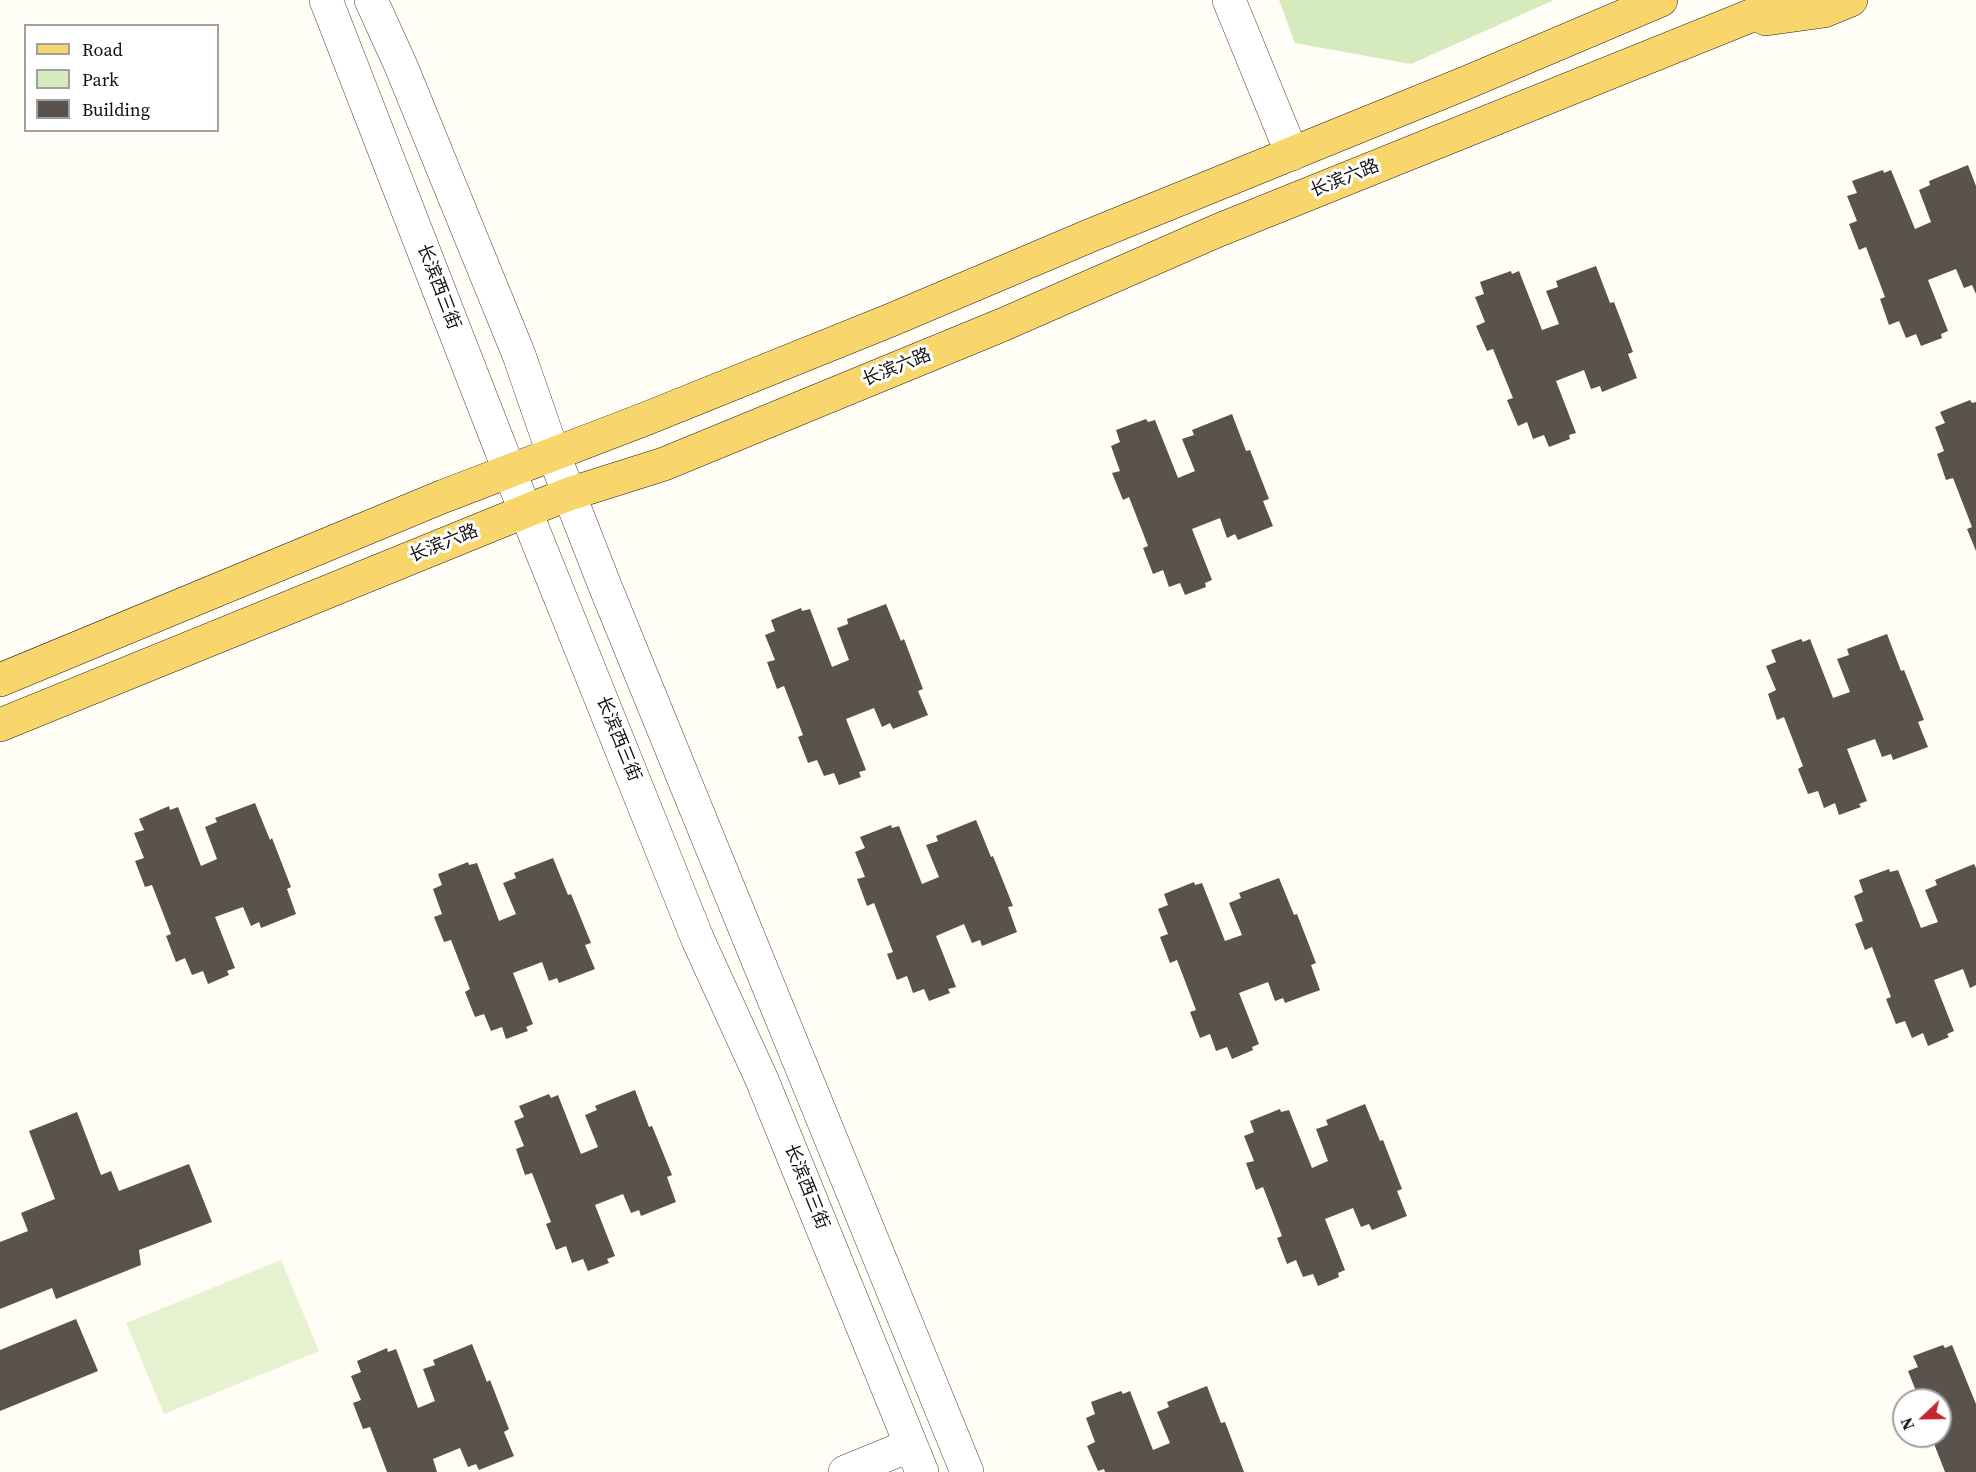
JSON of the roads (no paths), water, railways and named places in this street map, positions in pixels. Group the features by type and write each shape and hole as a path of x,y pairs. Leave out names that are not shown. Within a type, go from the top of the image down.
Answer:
{"main road":[{"path":"0,680 509,470 645,419 870,328 1468,82 1660,0"},
{"name":"长滨六路","path":"0,725 569,494 664,464 1002,325 1219,230 1790,0"},
{"path":"1731,24 1824,11 1851,0"}],"street":[{"name":"长滨西三街","path":"326,0 509,470 698,940 762,1080 917,1459"},
{"path":"371,0 401,66 519,355 569,494 967,1472"},
{"path":"1229,0 1292,154"},
{"path":"845,1472 917,1459"}]}
